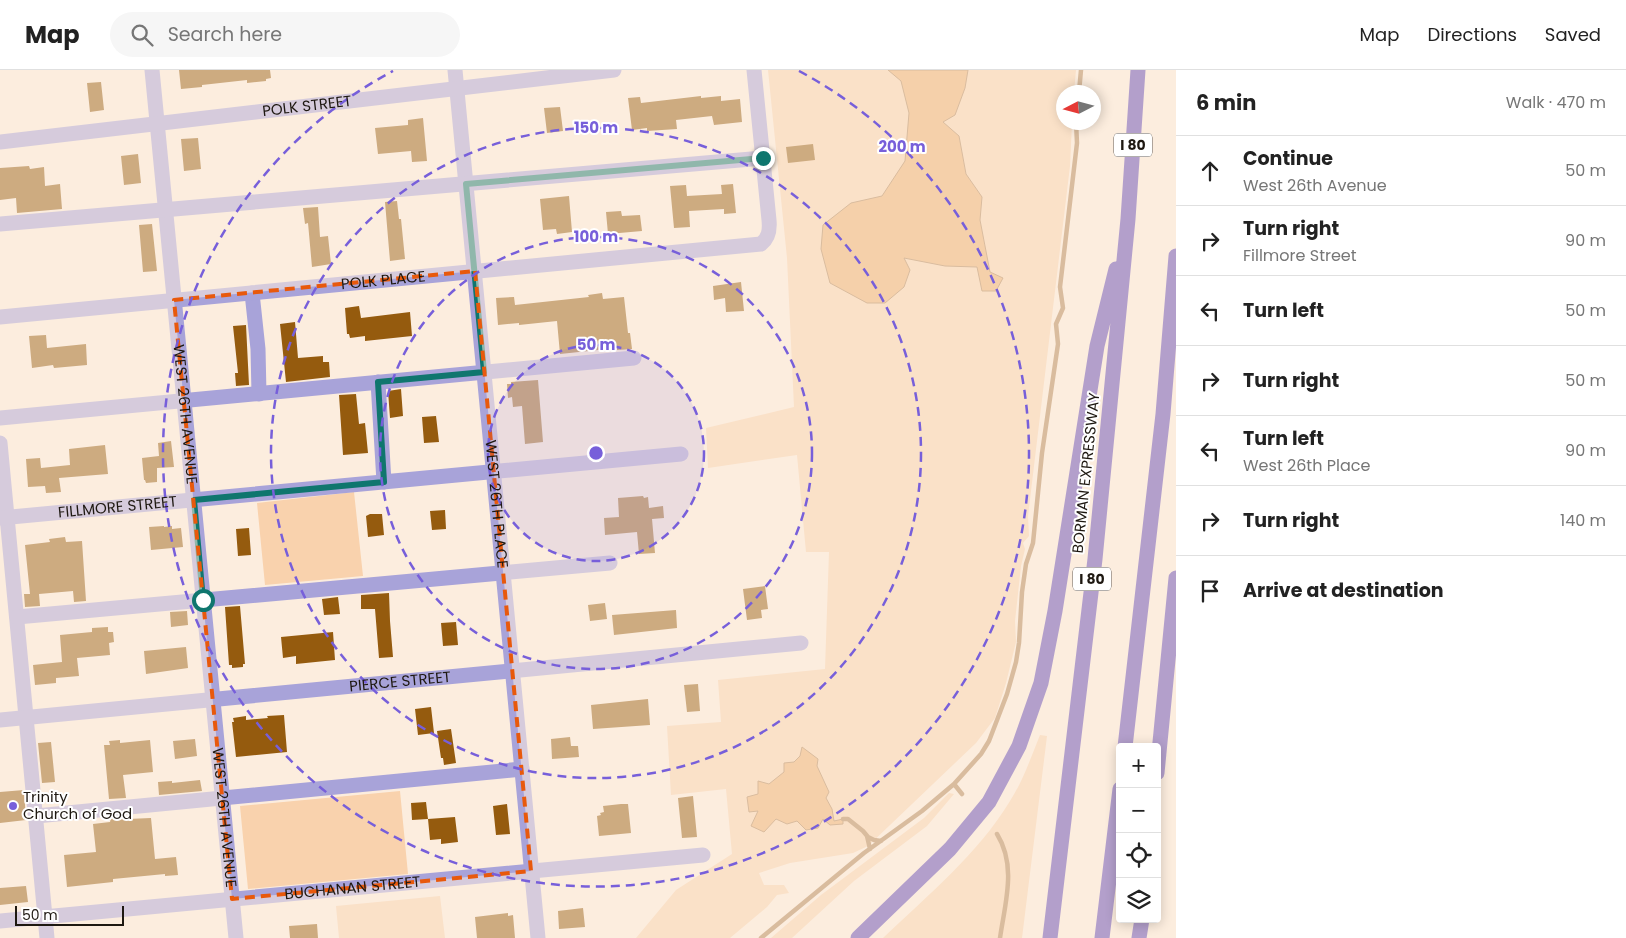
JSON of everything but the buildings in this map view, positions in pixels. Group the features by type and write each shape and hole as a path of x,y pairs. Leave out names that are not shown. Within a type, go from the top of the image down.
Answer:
{"highway":[{"name":"BORMAN EXPRESSWAY","path":"1050,938 1095,559 1128,219 1138,70"},
{"path":"858,938 950,848 989,802 1019,746 1041,682 1055,611 1097,346 1128,219"},
{"path":"1125,743 1163,414 1176,256"},
{"path":"1160,743 1176,578"},
{"path":"1102,938 1116,822"},
{"path":"1139,938 1141,923"},
{"path":"1148,923 1149,938"}],"street":[{"name":"WEST 26TH AVENUE","path":"152,70 236,938"},
{"name":"WEST 26TH PLACE","path":"455,70 538,938"},
{"name":"POLK STREET","path":"0,142 614,70"},
{"path":"0,224 763,158 754,70"},
{"name":"POLK PLACE","path":"0,317 755,246 766,240 770,228 763,158"},
{"path":"252,293 258,349 259,394"},
{"path":"0,418 634,358"},
{"path":"378,382 384,482"},
{"path":"0,443 4,517 17,617 47,938"},
{"name":"FILLMORE STREET","path":"4,517 681,454"},
{"path":"17,617 610,563"},
{"name":"PIERCE STREET","path":"0,720 801,643"},
{"path":"36,816 522,769"},
{"name":"BUCHANAN STREET","path":"0,921 703,855"}],"highlighted area":[{"path":"475,271 531,871 232,899 174,300"}],"shaded area":[{"path":"768,70 928,70 904,258 945,266 977,267 1002,279 990,272 980,220 982,197 966,174 959,136 943,122 965,88 968,70 1076,70 1075,85 1056,85 1056,130 1072,130 1070,166 1028,516 1029,536 1023,543 1025,549 1021,566 1015,621 1016,642 995,718 976,743 868,846 853,853 790,863 759,873 764,885 784,885 789,893 777,895 767,907 730,938 636,938 676,890 732,854 726,789 671,795 667,726 721,722 718,680 825,669 829,552 806,552 797,455 708,468 706,428 794,407 787,258"},
{"path":"888,70 968,70 965,88 955,115 943,122 959,136 966,174 982,197 980,220 990,272 1003,278 996,291 982,291 977,267 945,266 904,258 910,270 904,287 885,303 867,303 830,283 821,249 823,225 851,203 882,196 905,161 909,113 901,81"},
{"path":"354,492 363,576 265,585 257,503"},
{"path":"1040,735 1047,736 1022,938 883,938 935,890 983,839 1019,785"},
{"path":"802,747 818,759 817,766 829,792 826,798 832,809 834,821 843,819 843,824 830,825 823,819 818,828 806,830 797,821 787,824 776,819 764,832 751,826 758,811 749,812 747,797 758,794 758,781 769,784 784,772 784,763 794,762 800,756"},
{"path":"400,791 408,874 248,889 240,806"},
{"path":"949,793 954,794 927,826 854,881 792,938 771,938 821,895 924,818"},
{"path":"440,896 445,938 339,938 336,906"}],"waterway":[{"path":"1080,85 1081,70"},
{"path":"761,938 864,853 922,811 954,784 981,754 989,741 1007,694 1019,643 1022,592 1026,564 1033,543 1042,453 1058,344 1056,324 1063,308 1060,287 1077,143 1076,130"},
{"path":"954,784 962,794"},
{"path":"843,819 848,819 868,837 881,841"},
{"path":"997,834 1007,859 1008,872 1007,898 1000,938"},
{"path":"867,836 870,849"}],"place":[{"name":"Trinity Church of God","path":"13,806"}],"route":[{"path":"203,600 194,500 384,482 378,382 484,372 466,184 763,158"}]}
